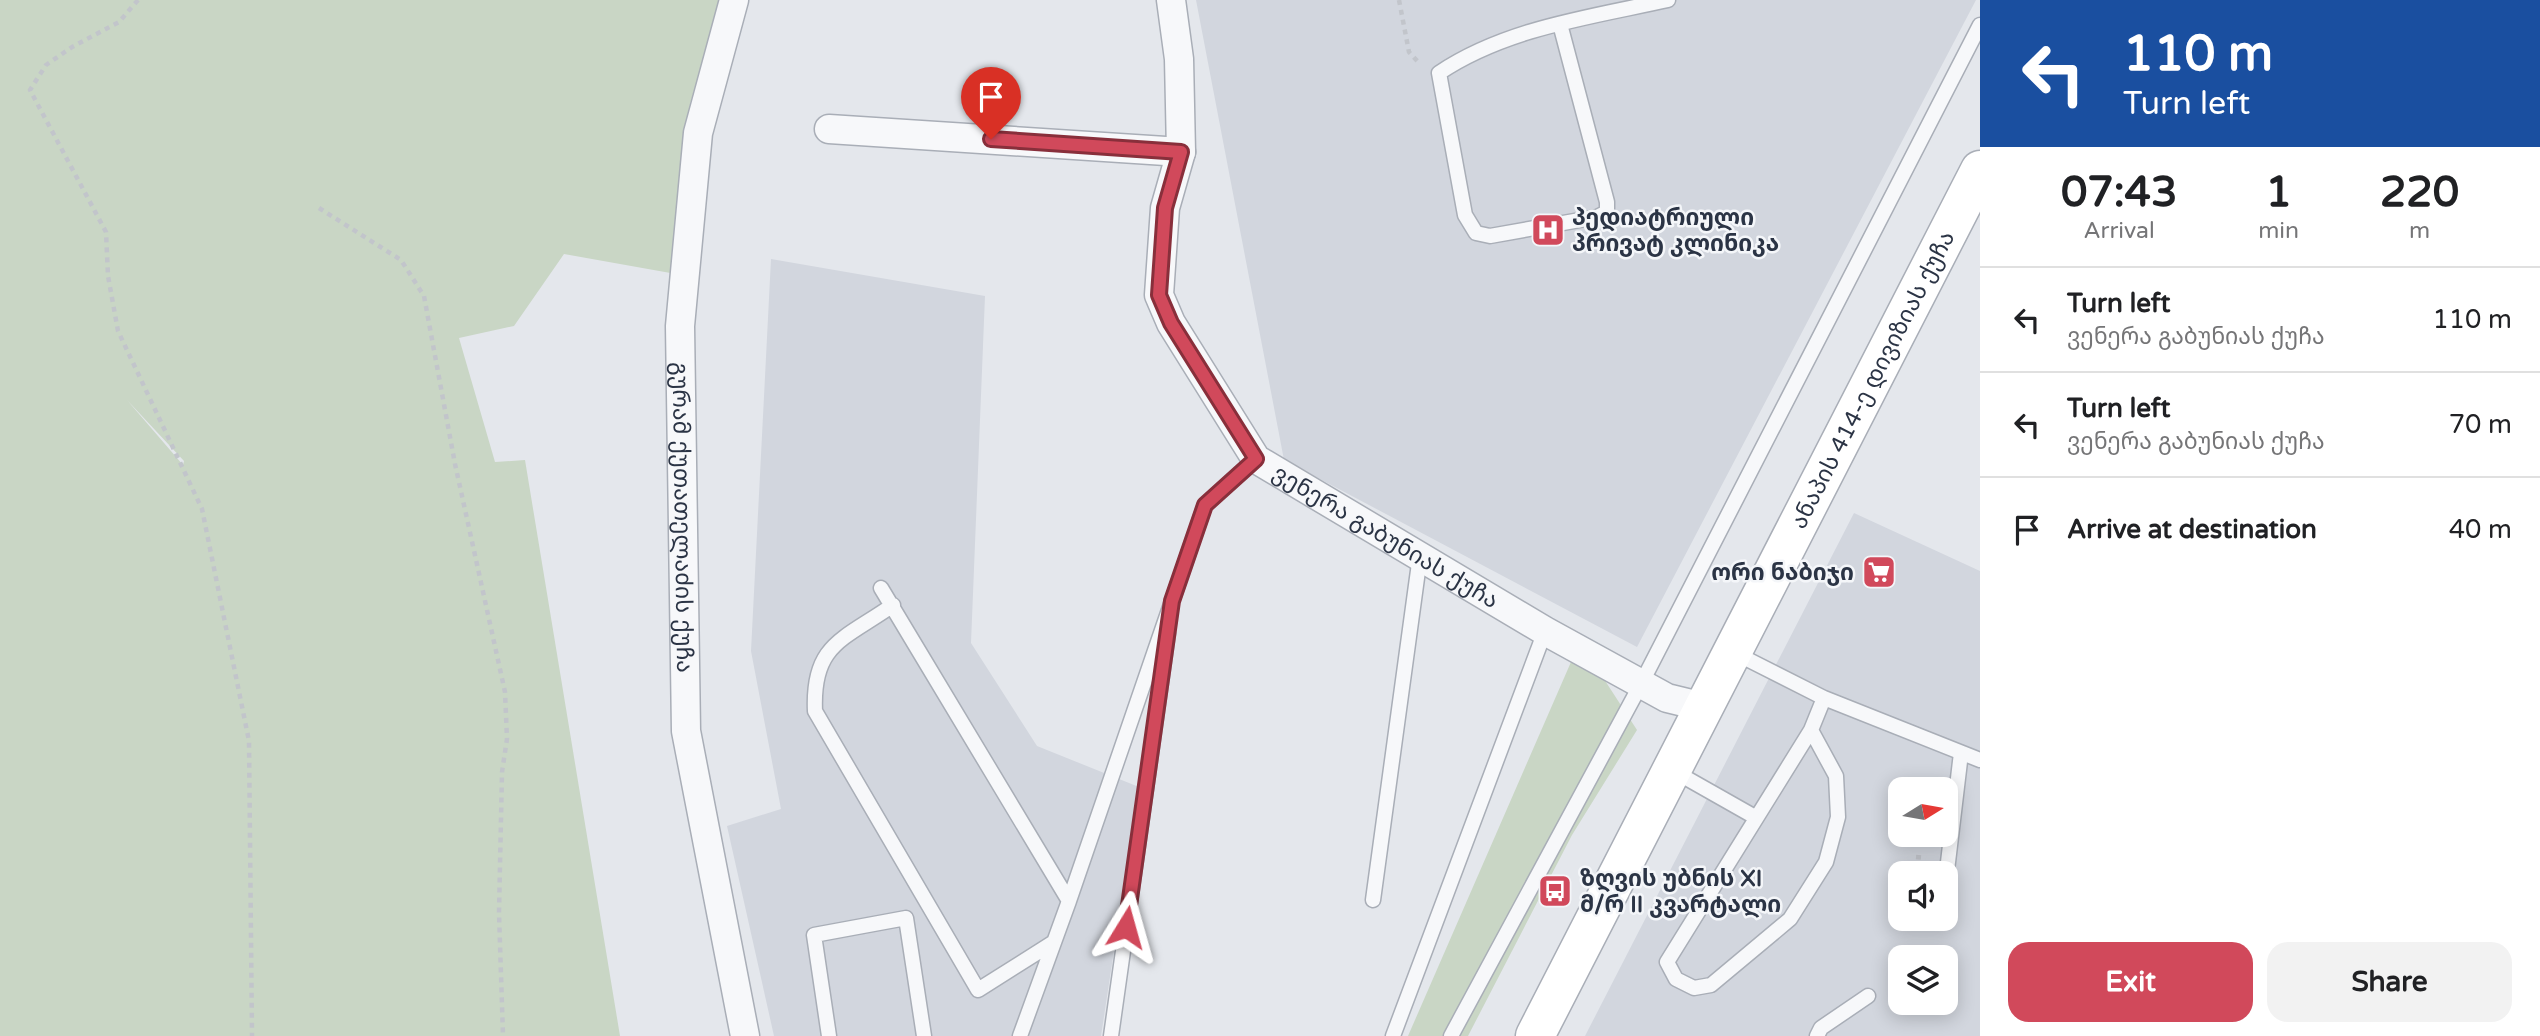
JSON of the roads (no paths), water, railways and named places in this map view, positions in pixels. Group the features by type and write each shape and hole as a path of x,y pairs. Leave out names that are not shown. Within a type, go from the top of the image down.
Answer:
{"main road":[{"name":"ანაპის 414-ე დივიზიას ქუჩა","path":"1535,1036 1980,170"}],"street":[{"name":"გურამ ქუთათელაძის ქუჩა","path":"734,0 698,133 680,326 686,731 745,1036"},
{"name":"ვენერა გაბუნიას ქუჩა","path":"1171,0 1179,59 1181,152 1165,208 1159,295 1171,323 1256,459 1545,631 1667,698 1703,707"},
{"path":"829,129 1181,152"}],"lane":[{"path":"1560,24 1607,202 1607,212 1597,217 1490,236 1476,233 1465,215 1439,73 1469,53 1560,24 1668,0"},
{"path":"1451,1036 1641,684 1980,25"},
{"path":"1020,1036 1205,505 1256,459"},
{"path":"1373,900 1420,556"},
{"path":"881,587 1069,901"},
{"path":"1111,1036 1172,601"},
{"path":"893,606 826,652 814,681 815,711 978,990 1054,942"},
{"path":"1393,1036 1545,631"},
{"path":"1732,651 1824,698 1980,760"},
{"path":"1811,730 1836,776 1838,817 1826,862 1790,919 1711,985 1694,988 1676,979 1667,962 1811,730 1824,698"},
{"path":"1948,861 1961,753"},
{"path":"1671,770 1755,817"},
{"path":"829,1036 814,935 906,918 924,1036"},
{"path":"1816,1036 1821,1028 1868,996"}],"place":[{"name":"პედიატრიული პრივატ კლინიკა","path":"1548,230"},
{"name":"ორი ნაბიჯი","path":"1879,572"},
{"name":"ზღვის უბნის XI მ/რ II კვარტალი","path":"1555,891"}]}
